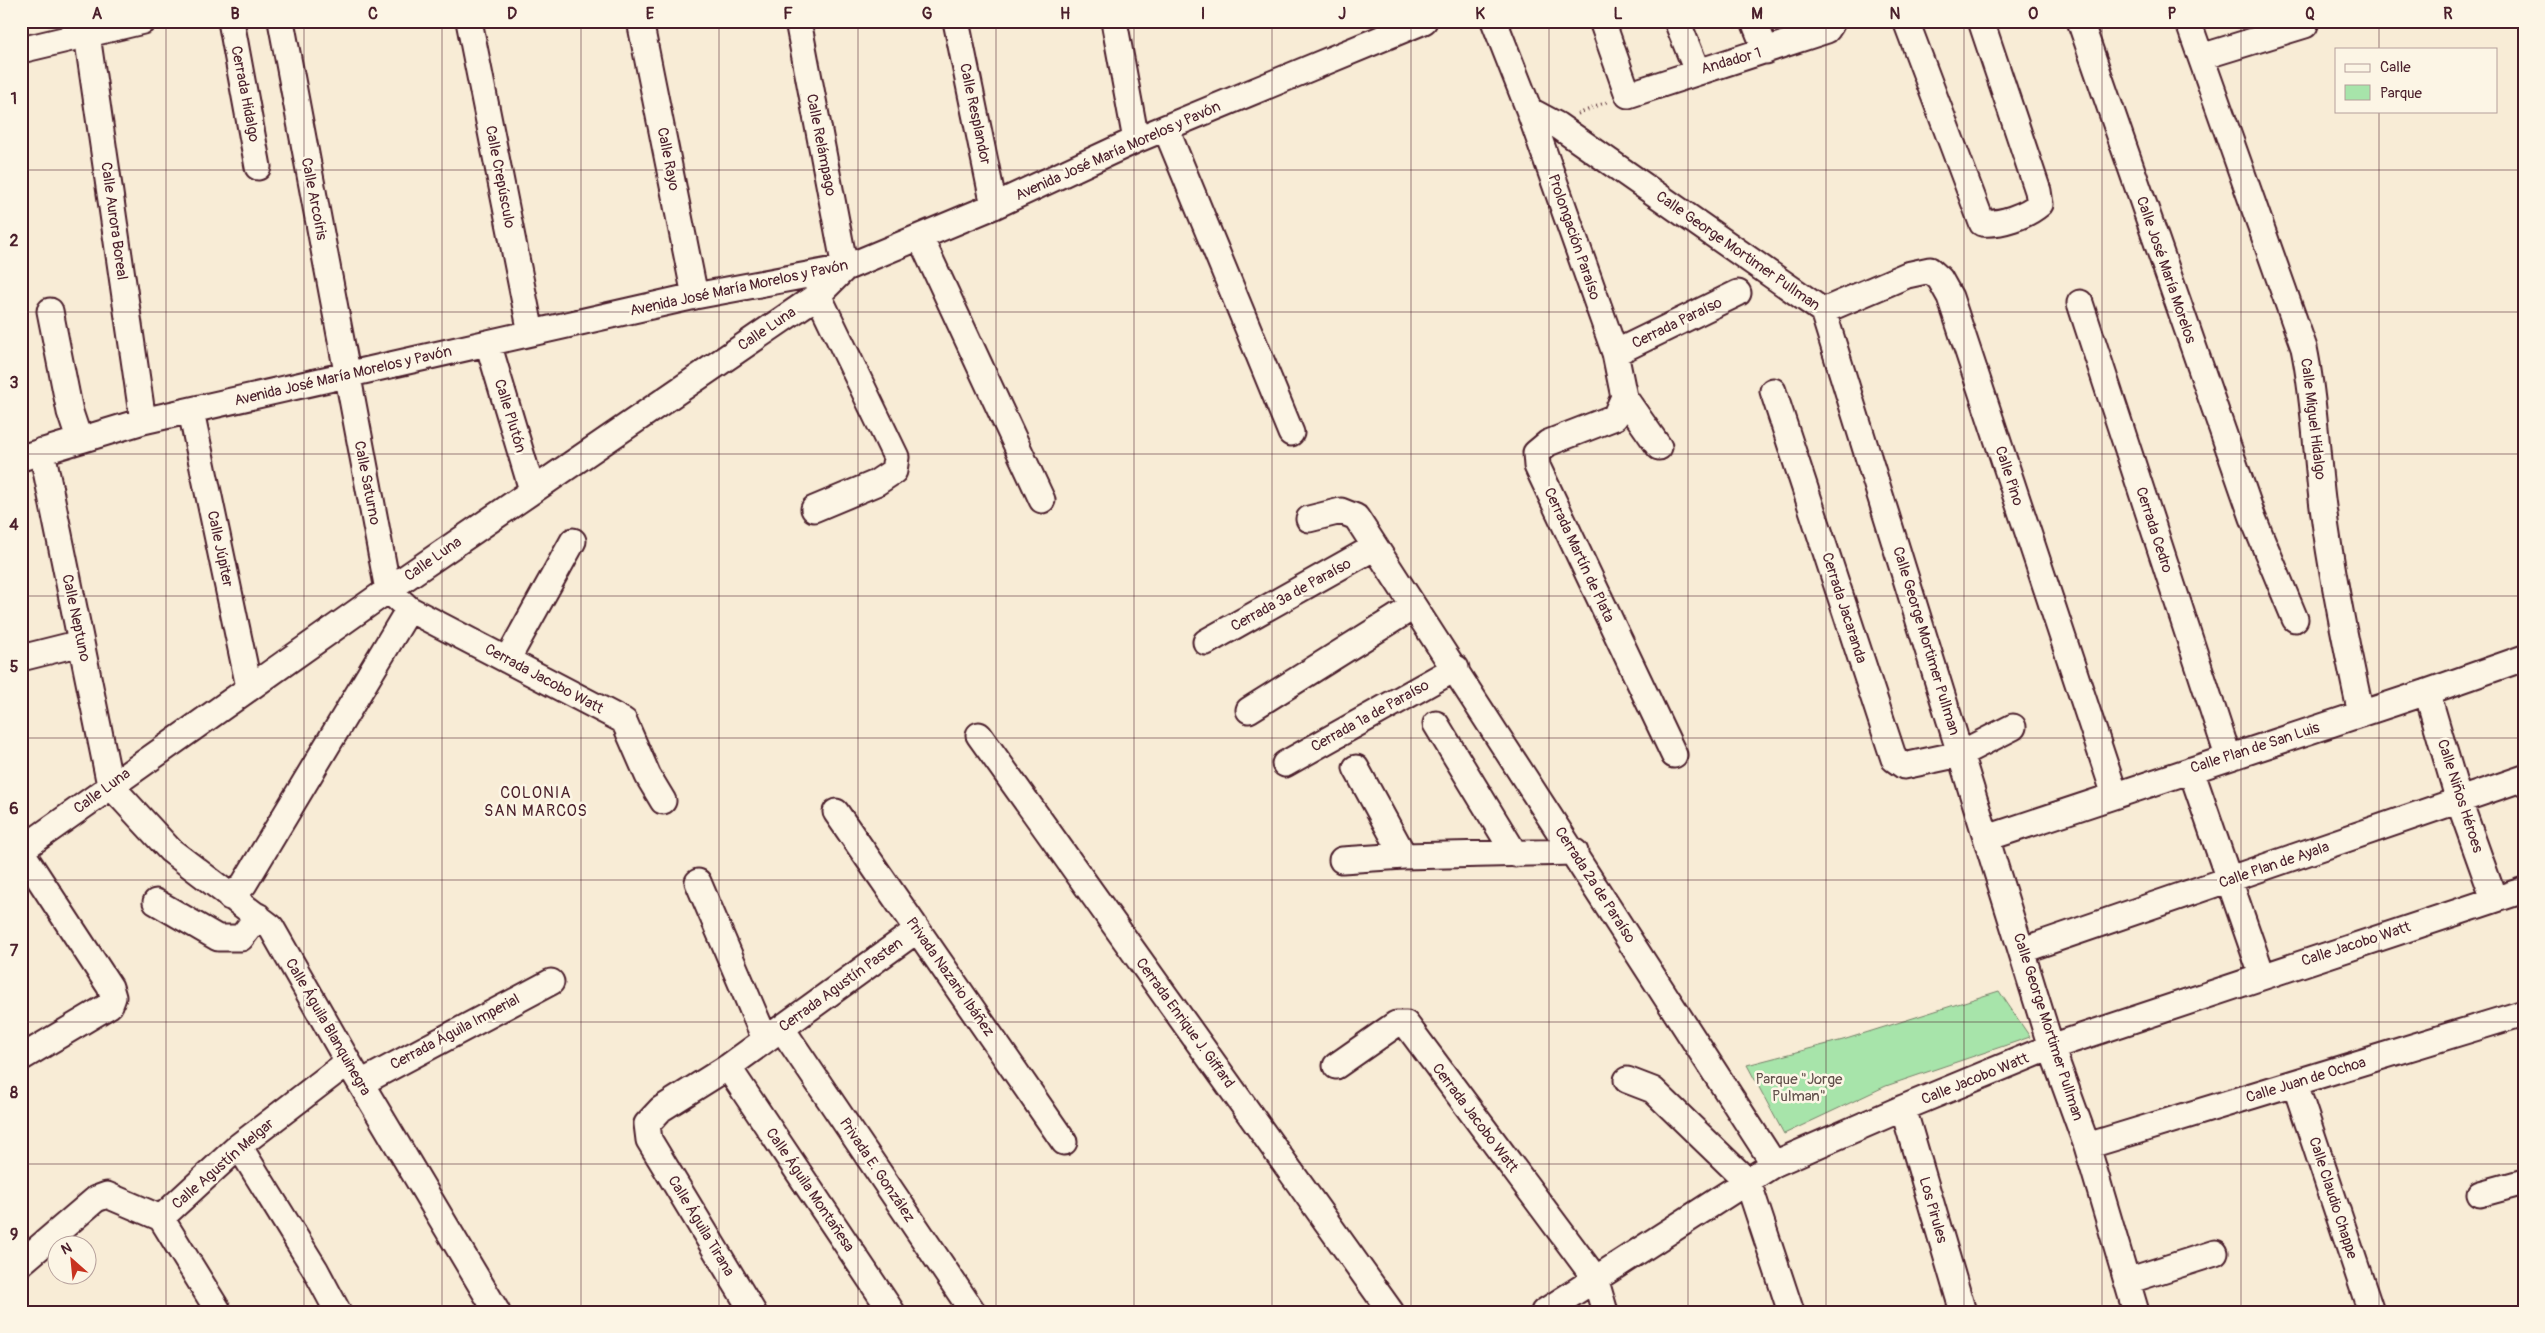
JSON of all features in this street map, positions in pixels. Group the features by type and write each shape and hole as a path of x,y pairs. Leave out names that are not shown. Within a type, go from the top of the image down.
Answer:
{"street":[{"path":"21,50 86,28 143,21"},
{"name":"Cerrada Hidalgo","path":"231,21 258,167"},
{"name":"Calle Arcoíris","path":"280,21 347,376"},
{"name":"Calle Crepúsculo","path":"469,21 532,333"},
{"name":"Calle Rayo","path":"640,21 695,296"},
{"name":"Calle Relámpago","path":"798,21 845,268"},
{"name":"Calle Resplandor","path":"956,21 994,206"},
{"path":"1114,21 1136,140"},
{"name":"Avenida José María Morelos y Pavón","path":"32,454 143,421 695,296 845,268 994,206 1136,140 1424,21"},
{"name":"Prolongación Paraíso","path":"1494,21 1529,110 1615,353 1624,397 1659,448"},
{"name":"Andador 1","path":"1602,21 1628,95 1827,30 1830,22"},
{"path":"1677,21 1697,71"},
{"path":"1754,21 1766,51"},
{"path":"1906,21 1982,223 1992,224 2032,211 2040,204 2038,191 1981,21"},
{"name":"Calle José María Morelos","path":"2080,21 2254,518 2295,619"},
{"name":"Calle Miguel Hidalgo","path":"2188,21 2304,348 2312,386 2330,551 2343,632 2361,714"},
{"path":"2201,57 2305,25"},
{"name":"Calle Aurora Boreal","path":"86,28 143,421"},
{"name":"Calle George Mortimer Pullman","path":"1529,110 1557,125 1823,311 1960,754 2023,950 2051,1047 2087,1146 2136,1312"},
{"path":"1166,129 1291,433"},
{"path":"920,237 1042,500"},
{"name":"Calle Luna","path":"21,851 110,785 388,590 818,295 845,268"},
{"name":"Calle Pino","path":"1823,311 1907,275 1930,270 1940,279 1950,297 2115,795"},
{"name":"Cerrada Paraíso","path":"1615,353 1738,294"},
{"path":"814,508 876,483 894,471 896,457 818,295"},
{"name":"Cerrada Cedro","path":"2080,303 2228,756"},
{"path":"50,311 70,412 79,439"},
{"name":"Calle Plutón","path":"488,343 532,490"},
{"name":"Calle Saturno","path":"347,376 388,590"},
{"name":"Cerrada Jacaranda","path":"1773,391 1894,759 1904,766 1960,754 2013,727"},
{"name":"Cerrada Martín de Plata","path":"1624,397 1615,417 1548,443 1536,453 1537,466 1674,755"},
{"name":"Calle Júpiter","path":"191,411 249,687"},
{"name":"Calle Neptuno","path":"32,454 81,644 110,785"},
{"name":"Cerrada 2ª de Paraíso","path":"1309,519 1341,511 1356,517 1413,607 1456,668 1774,1164"},
{"path":"507,660 573,541"},
{"name":"Cerrada 3ª de Paraíso","path":"1206,642 1376,547"},
{"name":"Cerrada Jacobo Watt","path":"388,590 409,609 624,721 648,776 663,801"},
{"path":"1248,710 1413,607"},
{"path":"230,898 244,884 409,609"},
{"path":"21,658 81,644"},
{"name":"Calle Plan de San Luis","path":"1987,838 2524,658"},
{"name":"Cerrada 1ª de Paraíso","path":"1285,764 1456,668"},
{"name":"Calle Niños Héroes","path":"2427,692 2459,801 2494,899"},
{"path":"1436,724 1515,854"},
{"name":"Cerrada Enrique J. Giffard","path":"979,735 1391,1312"},
{"path":"1356,768 1404,856"},
{"path":"2191,770 2262,975"},
{"name":"Calle Plan de Ayala","path":"2023,950 2230,881 2524,778"},
{"name":"Calle Águila Blanquinegra","path":"110,785 170,850 230,898 271,927 348,1062 497,1312"},
{"name":"Privada Nazario Ibáñez","path":"836,812 1064,1142"},
{"path":"21,851 110,987 113,997 110,1005 21,1058"},
{"path":"1342,860 1404,856 1574,852"},
{"name":"Privada E. González","path":"698,882 774,1034 973,1312"},
{"name":"Calle Jacobo Watt","path":"1544,1312 1774,1164 1903,1108 2051,1047 2262,975 2524,890"},
{"path":"156,902 218,938 242,938 258,916"},
{"name":"Cerrada Agustín Pasten","path":"649,1140 647,1124 661,1109 728,1067 917,930"},
{"name":"Cerrada Águila Imperial","path":"361,1083 550,982"},
{"name":"Calle Juan de Ochoa","path":"2087,1146 2523,1016"},
{"name":"Cerrada Jacobo Watt","path":"1336,1066 1396,1024 1406,1024 1595,1278"},
{"name":"Calle Agustín Melgar","path":"21,1262 96,1199 107,1195 161,1218 239,1146 348,1062"},
{"name":"Calle Águila Montañesa","path":"728,1067 892,1312"},
{"path":"1626,1080 1653,1090 1748,1182 1791,1312"},
{"name":"Calle Claudio Chappe","path":"2295,1084 2371,1312"},
{"name":"Los Pirules","path":"1903,1108 1963,1312"},
{"name":"Calle Águila Tirana","path":"649,1140 753,1312"},
{"path":"239,1146 315,1269 338,1312"},
{"path":"2480,1194 2524,1182"},
{"path":"161,1218 219,1312"},
{"path":"2126,1282 2215,1253"},
{"path":"1595,1278 1605,1312"}],"green space":[{"name":"Parque \"Jorge Pulman\"","path":"1999,991 2030,1037 1886,1086 1784,1134 1747,1065 1843,1040"}],"district":[{"name":"COLONIA SAN MARCOS","path":"536,802"}]}
